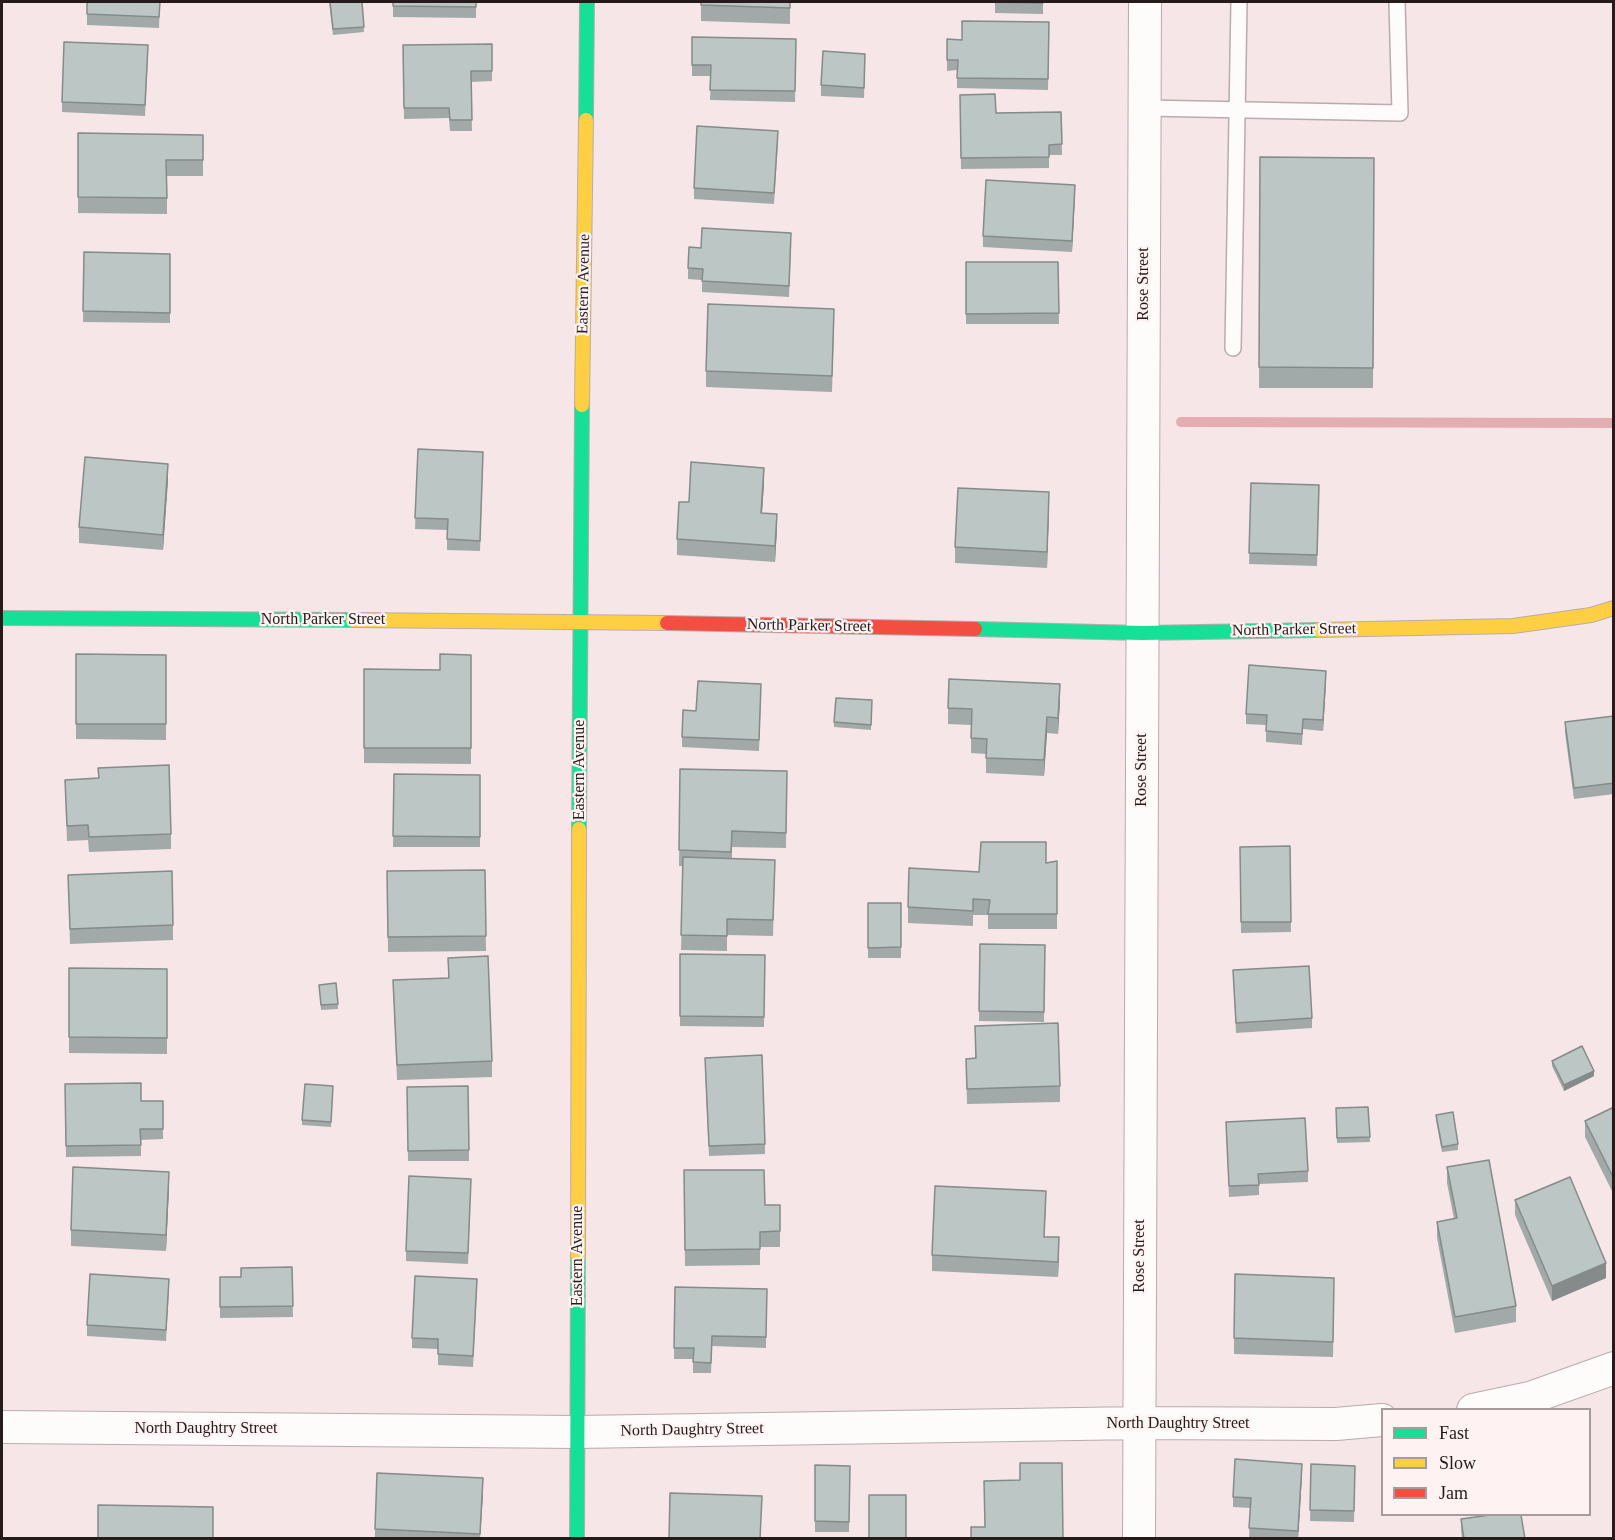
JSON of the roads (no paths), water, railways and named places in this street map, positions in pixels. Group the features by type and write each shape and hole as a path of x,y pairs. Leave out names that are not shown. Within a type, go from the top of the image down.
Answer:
{"street":[{"name":"Eastern Avenue","path":"577,1539 580,621 587,2"},
{"name":"Rose Street","path":"1139,1539 1145,2"},
{"name":"North Parker Street","path":"2,618 580,621 1142,633 1513,626 1592,615 1614,608"},
{"path":"1482,1408 1530,1398 1614,1368"},
{"name":"North Daughtry Street","path":"2,1427 578,1432 1140,1424 1336,1424 1381,1420"}],"lane":[{"path":"1233,348 1239,2"},
{"path":"1145,108 1400,113 1397,2"}],"waterway":[{"path":"1181,422 1614,423"}]}
